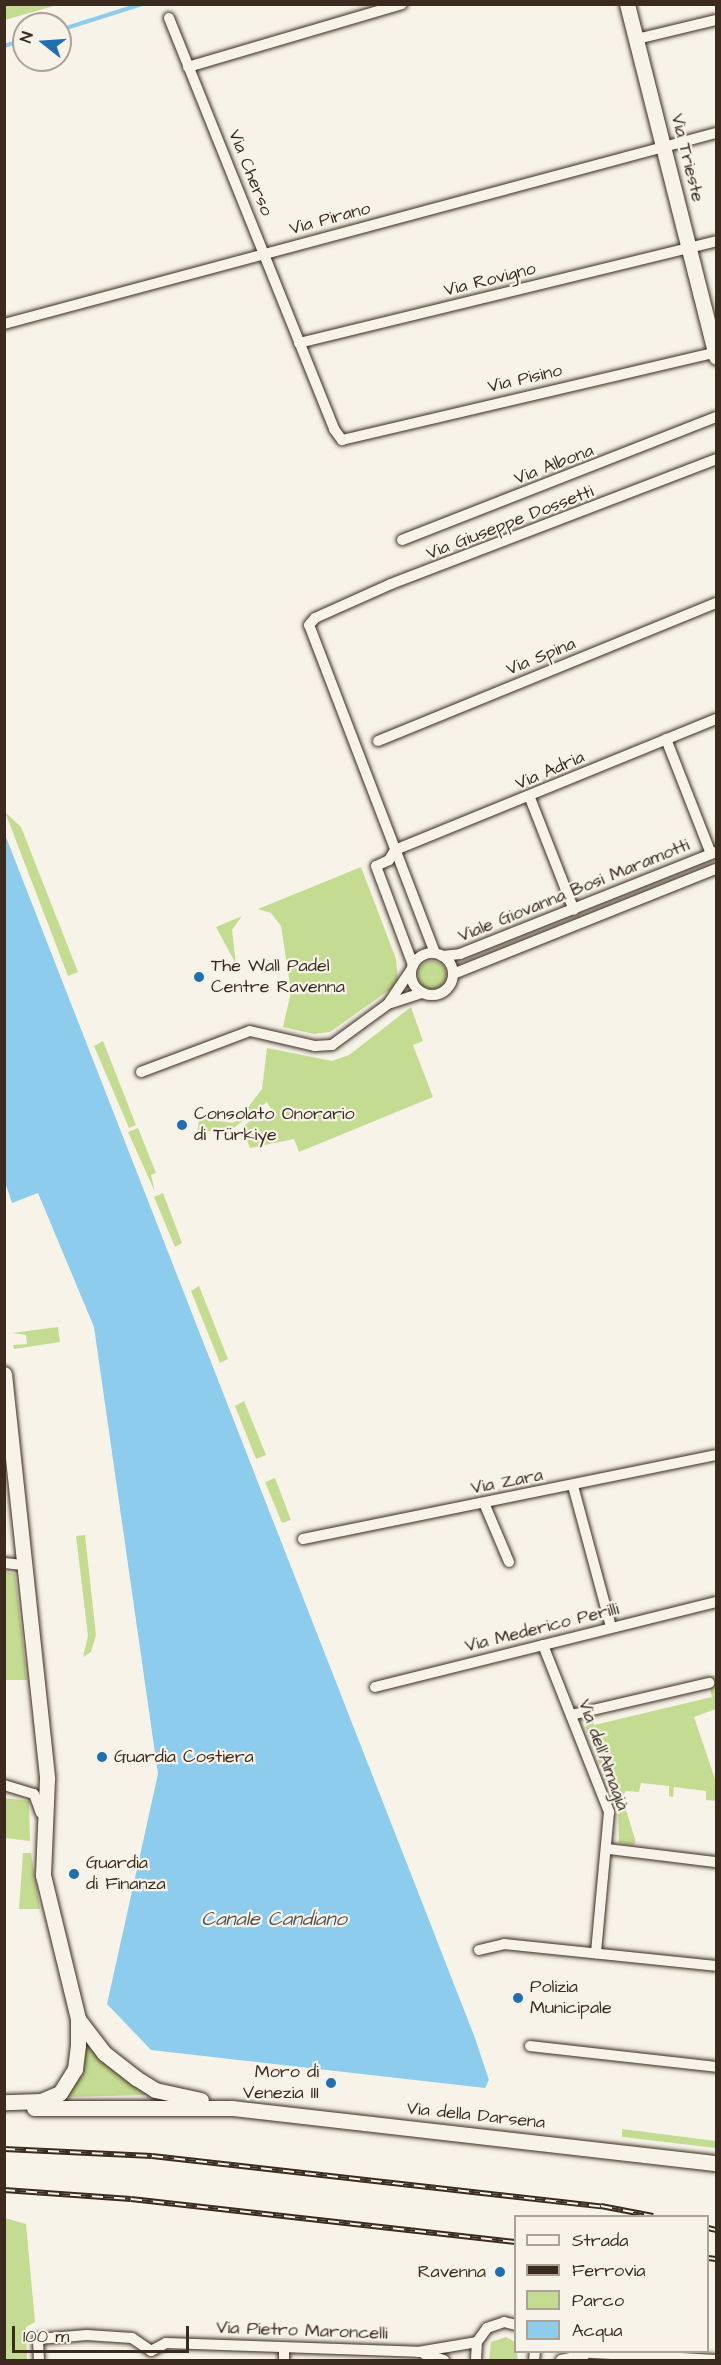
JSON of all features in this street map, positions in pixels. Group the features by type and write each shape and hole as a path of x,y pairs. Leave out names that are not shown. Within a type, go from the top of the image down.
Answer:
{"street":[{"path":"188,67 402,4"},
{"name":"Via Trieste","path":"627,4 716,354"},
{"name":"Via Cherso","path":"169,18 265,253 299,344 334,429 342,440"},
{"path":"637,39 717,20"},
{"name":"Via Pirano","path":"4,324 717,134"},
{"name":"Via Rovigno","path":"299,344 717,241"},
{"name":"Via Pisino","path":"342,440 716,354"},
{"name":"Via Albona","path":"402,540 717,417"},
{"name":"Via Giuseppe Dossetti","path":"395,850 309,625 315,618 717,459"},
{"name":"Via Spina","path":"378,741 717,603"},
{"name":"Via Adria","path":"395,850 530,798 717,719"},
{"path":"666,740 714,853"},
{"path":"530,798 574,910"},
{"path":"141,1072 250,1031 315,1046 332,1046 388,1004 422,993 443,993 453,974 450,963 438,954 395,850"},
{"path":"395,850 389,860 376,866 412,968 413,983 422,993"},
{"name":"Viale Giovanna Bosi Maramotti","path":"438,954 460,954 714,853"},
{"name":"Viale Giovanna Bosi Maramotti","path":"453,974 717,869"},
{"path":"388,1004 422,956 438,954"},
{"path":"4,1374 5,1408 47,1779 43,1875 78,2019"},
{"name":"Via Zara","path":"303,1539 717,1455"},
{"path":"573,1486 611,1627"},
{"path":"484,1503 509,1562"},
{"path":"4,1563 23,1565"},
{"name":"Via Mederico Perilli","path":"375,1687 611,1627 716,1603"},
{"name":"Via dell'Almagià","path":"543,1645 609,1812 608,1849 596,1953"},
{"path":"571,1715 709,1683"},
{"path":"4,1785 34,1794 40,1802 44,1828"},
{"path":"608,1849 717,1862"},
{"path":"479,1950 504,1944 717,1966"},
{"name":"Via della Darsena","path":"4,2104 41,2101 54,2097 64,2088 75,2069 78,2019"},
{"name":"Via della Darsena","path":"78,2019 104,2053 155,2090 232,2108"},
{"path":"530,2046 717,2067"},
{"name":"Via della Darsena","path":"4,2104 232,2108 717,2163"},
{"path":"476,2361 477,2342 495,2324 514,2325"},
{"path":"39,2361 38,2339 87,2335 132,2338 149,2356"},
{"name":"Via Pietro Maroncelli","path":"149,2356 166,2343 418,2352 477,2342"},
{"path":"284,2348 284,2361"},
{"name":"Via Pietro Maroncelli","path":"418,2352 444,2361"},
{"path":"582,2353 678,2360 717,2360"},
{"path":"561,2361 588,2354"}],"green space":[{"path":"5,4 57,4 33,12 12,12 12,18 5,20"},
{"path":"5,812 21,827 78,972 68,976"},
{"path":"361,867 396,959 398,979 392,988 330,1032 314,1034 283,1027 291,992 281,926 271,913 258,909"},
{"path":"242,916 232,930 236,964 216,927"},
{"path":"432,961 442,965 446,975 442,985 432,989 422,985 418,975 422,965"},
{"path":"411,1007 423,1041 413,1045 433,1097 299,1152 294,1139 250,1148 242,1128 255,1116 271,1109 267,1102 231,1130 197,1132 199,1121 205,1119 233,1123 240,1118 262,1089 267,1048 332,1061 349,1055"},
{"path":"103,1041 136,1125 129,1128 94,1046"},
{"path":"138,1128 156,1173 151,1175 155,1192 128,1132"},
{"path":"163,1193 182,1243 175,1247 154,1197"},
{"path":"199,1286 228,1359 220,1363 191,1291"},
{"path":"58,1327 60,1342 14,1349 13,1345 27,1344 26,1335 12,1333"},
{"path":"244,1401 266,1455 256,1459 235,1406"},
{"path":"275,1478 291,1520 282,1523 265,1482"},
{"path":"85,1535 96,1635 91,1652 83,1657 88,1636 76,1536"},
{"path":"5,1572 15,1574 27,1680 5,1680"},
{"path":"716,1675 716,1709 694,1717 716,1782 716,1801 706,1800 706,1791 674,1787 673,1797 669,1796 669,1786 641,1783 639,1792 626,1791 622,1797 636,1842 633,1845 619,1843 618,1811 582,1717 591,1716 594,1725 712,1697 707,1677"},
{"path":"5,1798 29,1801 30,1841 5,1838"},
{"path":"23,1853 31,1853 40,1909 19,1909"},
{"path":"81,2037 108,2066 148,2095 64,2097 79,2072"},
{"path":"622,2129 716,2141 716,2148 622,2137"},
{"path":"5,2218 26,2224 35,2322 26,2327 27,2360 5,2360"},
{"path":"506,2337 514,2341 514,2353 517,2353 518,2360 489,2360 491,2342"}],"water":[{"name":"Canale Candiano","path":"4,832 475,2038 489,2080 485,2088 151,2050 107,2004 158,1774 94,1327 38,1193 12,1203 5,1182"}],"waterway":[{"path":"72,26 142,4"},
{"path":"4,46 12,44"}],"railway":[{"path":"4,2149 152,2156 601,2206 648,2215"},
{"path":"4,2190 131,2199 514,2242"},
{"path":"709,2228 716,2230"},
{"path":"709,2258 716,2259"}],"place":[{"name":"The Wall Padel Centre Ravenna","path":"199,977"},
{"name":"Consolato Onorario di Türkiye","path":"182,1125"},
{"name":"Guardia Costiera","path":"102,1757"},
{"name":"Guardia di Finanza","path":"74,1874"},
{"name":"Polizia Municipale","path":"518,1998"},
{"name":"Moro di Venezia III","path":"331,2083"},
{"name":"Ravenna","path":"500,2272"}]}
